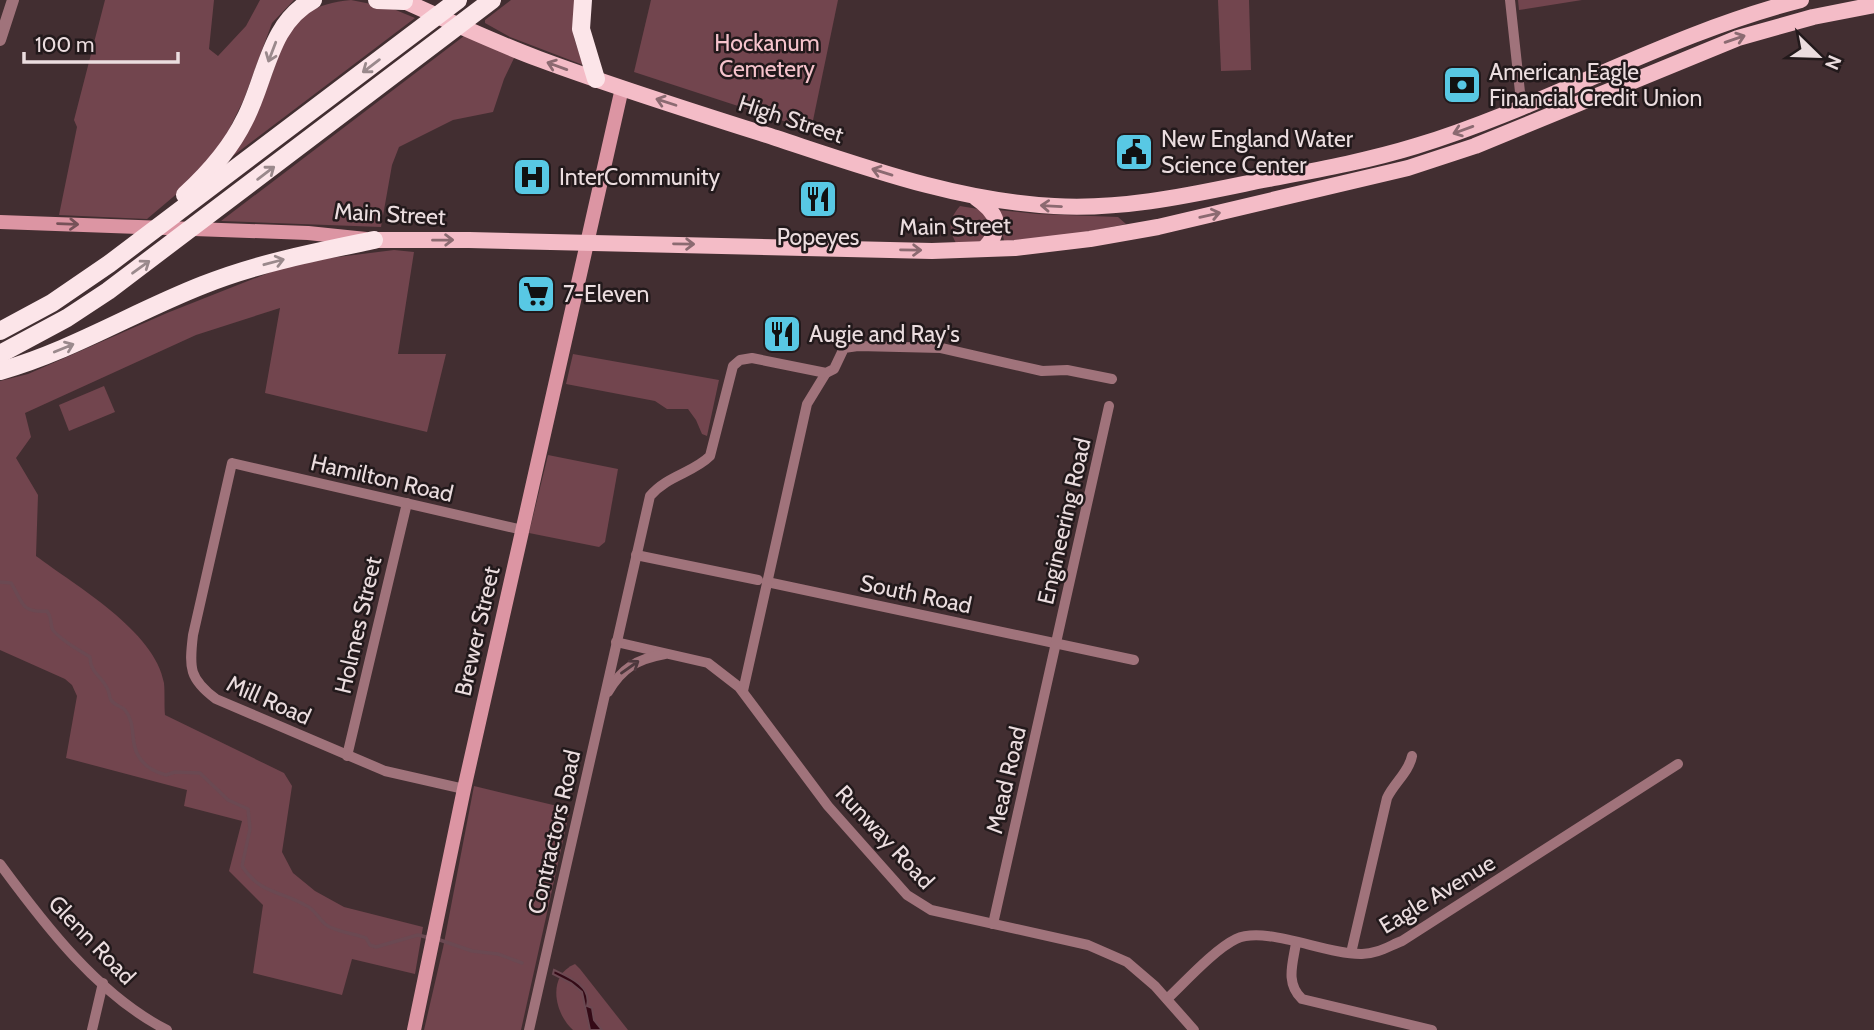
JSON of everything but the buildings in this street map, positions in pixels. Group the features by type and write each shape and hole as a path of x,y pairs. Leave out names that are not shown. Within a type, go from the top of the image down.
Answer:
{"highway":[{"path":"377,0 402,1"},
{"path":"0,354 77,312 174,242 492,0"},
{"path":"583,0 581,29 596,79"},
{"path":"172,213 204,178 237,134 251,108 279,34 290,18 308,2"},
{"path":"0,331 52,303 134,245 146,227 172,213 455,3"},
{"path":"0,371 61,350 170,299 225,277 288,258 374,240"}],"main road":[{"path":"1143,230 1141,203 1343,165 1403,150 1458,132 1704,31 1801,0"},
{"name":"High Street","path":"402,1 526,54 596,79 876,170 972,196 1054,206 1094,207 1141,203"},
{"name":"Main Street","path":"0,222 306,233 374,240 910,250 984,249 1063,243 1143,230 1408,168 1475,146 1738,38 1797,20 1874,5"},
{"name":"Brewer Street","path":"414,1030 464,789 622,88"},
{"path":"1403,150 1408,168"},
{"path":"972,196 990,209 996,220 995,234 984,249"}],"street":[{"path":"0,40 13,0"},
{"path":"1510,0 1520,90 1536,121"},
{"path":"743,691 763,581 807,404 827,373 834,369 845,348 942,348 1042,371 1067,370 1112,379"},
{"name":"Contractors Road","path":"530,1030 650,496 665,482 710,456 733,366 740,360 752,358 827,373"},
{"name":"Engineering Road","path":"1056,643 1109,407"},
{"name":"Hamilton Road","path":"232,463 523,530"},
{"name":"Mill Road","path":"232,463 193,635 190,657 192,674 202,688 216,699 347,756 385,771 464,789"},
{"name":"Holmes Street","path":"347,756 407,503"},
{"name":"South Road","path":"636,555 1134,660"},
{"name":"Runway Road","path":"617,642 708,663 743,691 828,806 907,895 931,910 1088,945 1127,962 1167,999 1194,1030"},
{"name":"Mead Road","path":"993,924 1056,643"},
{"path":"604,699 620,674 631,664 640,659 669,653"},
{"path":"1351,954 1387,799 1392,786 1411,763 1412,755"},
{"name":"Eagle Avenue","path":"1167,999 1234,940 1254,934 1351,954 1377,952 1402,941 1678,764"},
{"name":"Glenn Road","path":"0,864 4,878 54,935 145,1019 167,1030"},
{"path":"1296,943 1291,976 1294,989 1302,999 1433,1030"},
{"path":"92,1030 103,983"}],"green space":[{"path":"105,0 214,0 209,49 218,56 246,26 260,0 294,0 272,23 244,99 220,148 192,181 147,219 59,215 77,127 74,120"},
{"path":"351,0 391,8 415,18 225,162 259,106 280,51 296,23 309,12 327,4"},
{"path":"511,0 577,0 574,38 583,65 510,37 485,23 485,20"},
{"name":"Hockanum Cemetery","path":"651,0 838,0 811,130 634,72"},
{"path":"1218,0 1249,0 1251,70 1221,71"},
{"path":"1518,0 1582,0 1519,10"},
{"path":"464,36 515,56 493,112 453,120 399,147 392,165 381,227 221,221"},
{"path":"960,206 978,209 988,216 990,230 980,242 957,245 951,225"},
{"path":"998,210 1118,217 1126,224 1071,235 1004,241"},
{"path":"394,250 414,252 398,354 446,354 427,432 265,393 280,308 196,335 25,413 31,437 16,458 38,495 36,556 112,611 146,645 158,664 164,683 165,715 284,773 292,786 282,852 293,873 315,891 344,907 423,927 415,974 352,959 342,995 253,973 263,905 229,871 242,821 184,806 187,790 66,758 77,696 72,685 65,679 0,650 0,381 28,374 167,313 281,268 330,258"},
{"path":"573,354 719,380 707,436 702,434 688,409 667,409 655,401 566,384"},
{"path":"104,386 115,412 69,431 59,405"},
{"path":"548,455 618,469 605,542 599,547 529,533"},
{"path":"474,786 570,809 521,1030 424,1030 443,948"},
{"path":"575,964 628,1030 573,1030 567,1023 558,1005 557,986 560,977"}],"shaded area":[{"path":"554,970 583,988 588,999 587,1006 592,1008 594,1020 602,1030 590,1030 582,992 553,974"}],"waterway":[{"path":"0,582 11,583 27,608 47,611 54,632 90,657 92,667 106,685 111,700 129,716 134,745 144,764 166,775 175,772 200,773 228,800 248,809 250,829 242,866 256,882 308,907 329,927 366,938 370,945 376,947 418,935 430,938"},
{"path":"437,939 472,951 498,954 522,963"}],"place":[{"name":"American Eagle Financial Credit Union","path":"1462,85"},
{"name":"New England Water Science Center","path":"1134,152"},
{"name":"InterCommunity","path":"532,177"},
{"name":"Popeyes","path":"818,199"},
{"name":"7-Eleven","path":"536,294"},
{"name":"Augie and Ray's","path":"782,334"}]}
